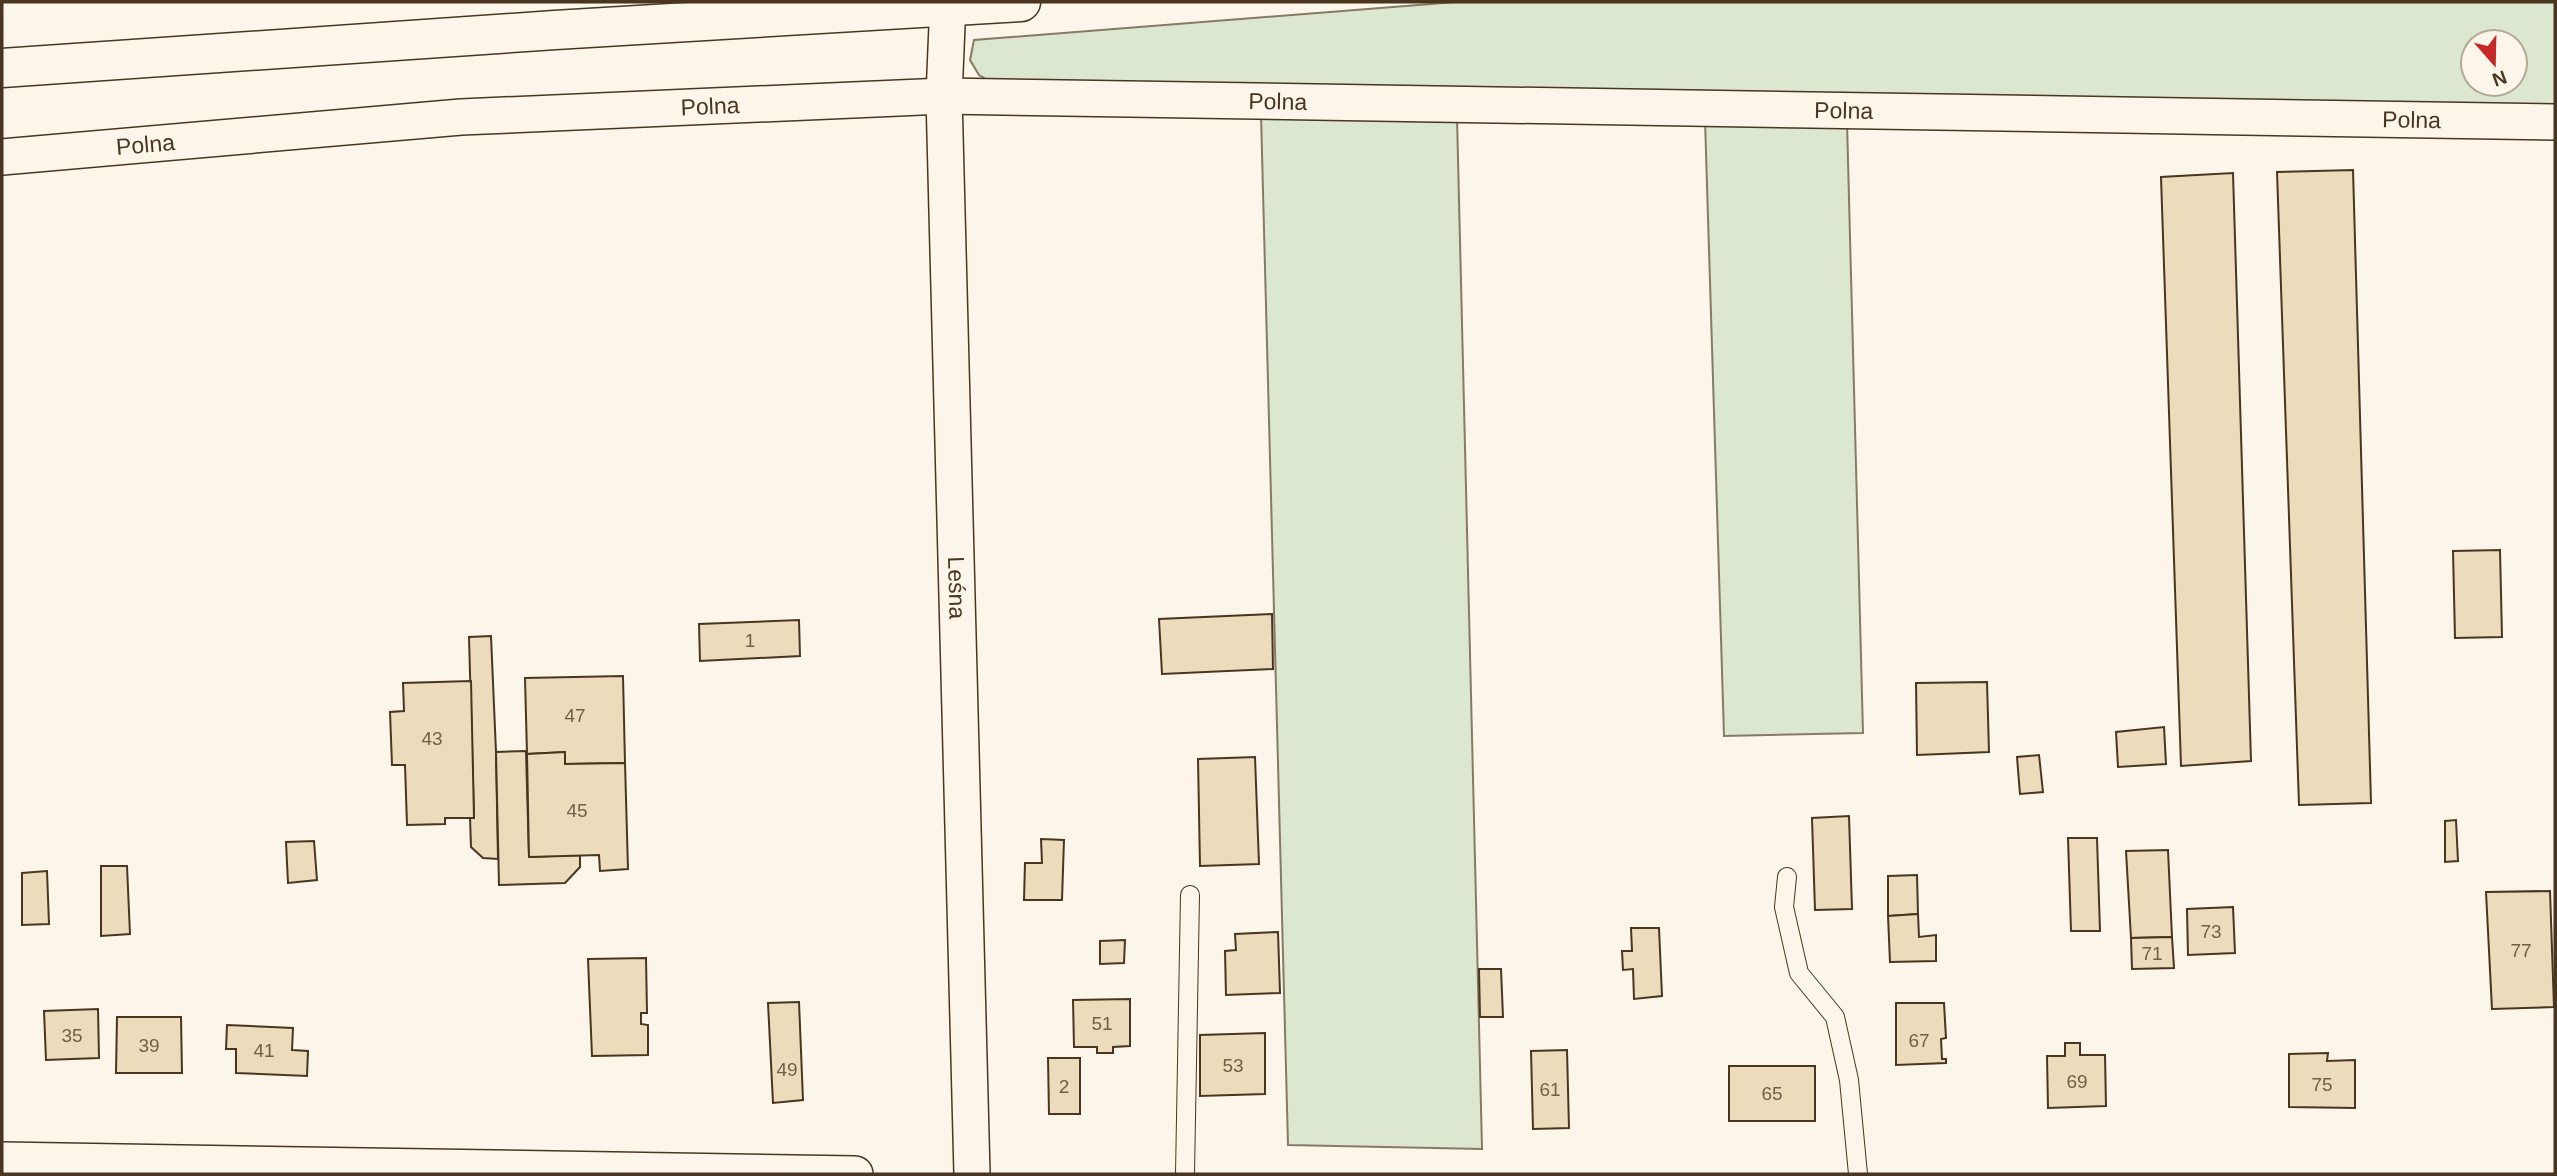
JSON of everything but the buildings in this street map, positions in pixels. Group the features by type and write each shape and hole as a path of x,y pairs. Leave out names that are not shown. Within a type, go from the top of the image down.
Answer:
{"main road":[{"path":"2,68 948,4 1021,2"}],"street":[{"name":"Leśna","path":"948,4 944,96 971,1174"},
{"name":"Polna","path":"2,157 461,117 944,96 2555,122"},
{"path":"2,1160 323,1170 855,1174"}],"lane":[{"path":"1787,877 1783,907 1799,973 1835,1017 1849,1080 1858,1174"},
{"path":"1185,1174 1190,895"}],"green space":[{"path":"1456,2 2555,2 2555,107 991,82 979,75 970,60 974,40"},
{"path":"1261,115 1457,117 1482,1149 1288,1145"},
{"path":"1705,120 1847,122 1863,733 1724,736"}]}
